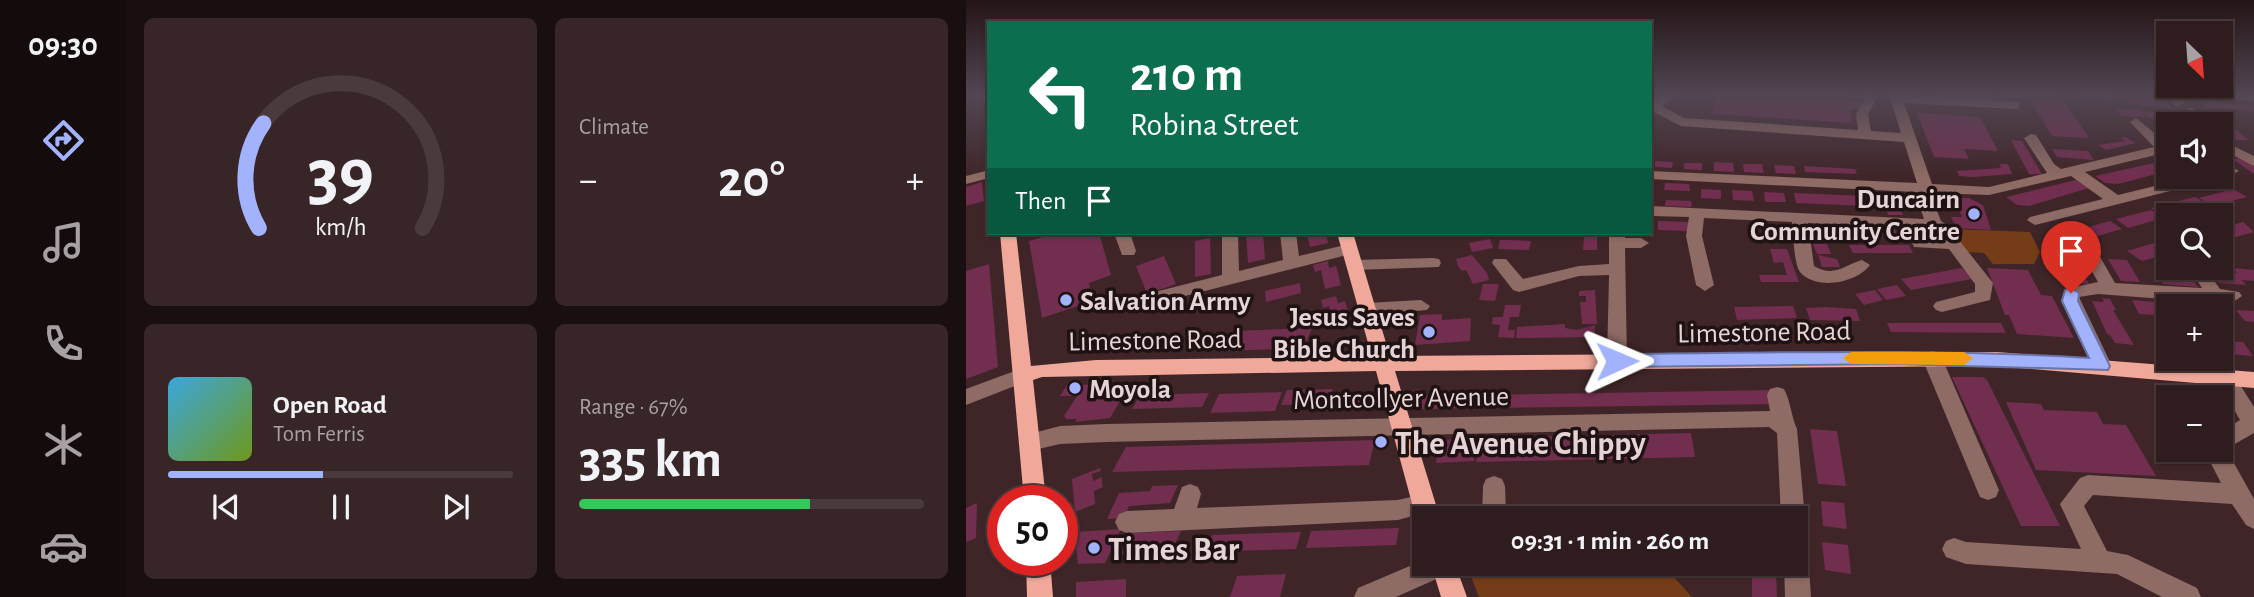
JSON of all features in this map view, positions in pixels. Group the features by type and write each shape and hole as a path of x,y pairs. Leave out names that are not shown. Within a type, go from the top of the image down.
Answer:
{"main road":[{"path":"1008,235 1034,485"},
{"path":"1349,249 1424,506"},
{"name":"Limestone Road","path":"1023,375 1049,369 1096,367 1932,358 2102,366 2254,380"},
{"path":"1039,576 1040,597"},
{"path":"1447,576 1454,597"}],"street":[{"path":"1681,122 1910,138"},
{"path":"1864,122 1865,135"},
{"path":"1905,122 1925,185 1921,188"},
{"path":"2136,122 2156,139"},
{"path":"2031,138 2049,167 2065,172 2115,200"},
{"path":"1652,175 1989,191 2156,150"},
{"path":"2233,151 2254,162"},
{"path":"966,180 987,175"},
{"path":"1921,188 1934,224 1954,244 1983,284 1984,296 1942,306"},
{"path":"2035,220 2160,189"},
{"path":"1652,211 1934,224"},
{"path":"1697,214 1694,236 1705,285"},
{"path":"1799,217 1807,268 1815,276 1840,277 1854,273 1862,265"},
{"path":"1914,230 1920,243 1954,244"},
{"path":"1123,235 1128,251"},
{"path":"1230,235 1231,279"},
{"path":"1288,235 1292,263"},
{"path":"1617,361 1617,238 1641,243"},
{"path":"1145,300 1349,249 1433,263"},
{"path":"2089,252 2110,289"},
{"path":"1500,262 1519,286 1579,271 1617,268"},
{"path":"2102,366 2070,301 2071,293 2110,289 2225,297 2209,280"},
{"path":"1366,309 1421,306"},
{"path":"1932,358 1988,490"},
{"path":"966,397 1023,375"},
{"path":"2225,377 2230,385"},
{"path":"2233,390 2253,423 2233,435"},
{"path":"1777,394 1778,421 1787,429 1792,506"},
{"name":"Montcollyer Avenue","path":"1030,442 1087,434 1400,425 1778,421"},
{"path":"2221,462 2254,518"},
{"path":"2099,560 2071,504 2088,485 2238,494"},
{"path":"1494,486 1494,506"},
{"path":"1182,519 1190,494"},
{"path":"1127,522 1412,511"},
{"path":"1954,549 2119,563 2188,597"},
{"path":"1367,597 1415,576"},
{"path":"1797,576 1798,597"}],"shaded area":[{"path":"1949,229 2030,232 2040,252 2034,264 1993,264 1984,253 1965,252"},
{"path":"1471,576 1673,576 1692,597 1479,597"}],"building":[{"path":"1920,122 1983,122 1998,151 1964,149 1969,159 1934,157"},
{"path":"2043,122 2078,122 2089,138 2052,136"},
{"path":"2233,127 2248,140 2234,140"},
{"path":"2125,137 2136,143 2106,150 2098,145 2125,141 2120,138"},
{"path":"2011,140 2022,141 2042,174 2029,174"},
{"path":"2052,149 2088,151 2094,160 2057,157"},
{"path":"2244,158 2254,165 2254,174 2233,159"},
{"path":"1655,161 1673,162 1672,168 1655,167"},
{"path":"1714,162 1733,163 1734,172 1714,171"},
{"path":"1684,163 1702,163 1702,170 1684,169"},
{"path":"2156,163 2156,174 2118,184 2105,183 2095,176"},
{"path":"1743,164 1762,164 1764,173 1744,172"},
{"path":"1999,164 2008,164 2012,174 1973,177 1959,176 1957,171 2001,168"},
{"path":"1774,165 1794,166 1796,174 1776,173"},
{"path":"1804,166 1855,169 1857,174 1805,172"},
{"path":"2076,180 2089,188 2029,206 2017,205 2006,197"},
{"path":"982,182 984,201 966,206 966,187"},
{"path":"1665,183 1689,184 1690,191 1664,190"},
{"path":"1701,189 1721,190 1721,199 1701,198"},
{"path":"2233,189 2247,197 2224,203 2207,203 2199,198"},
{"path":"1732,190 1752,191 1754,201 1733,200"},
{"path":"1764,192 1784,193 1786,202 1765,202"},
{"path":"1879,192 1894,193 1903,215 1888,215"},
{"path":"1794,193 1863,196 1867,206 1796,203"},
{"name":"Duncairn Community Centre","path":"1941,197 1969,198 1983,205 1991,230 1956,228 1951,217 1962,217 1960,212 1947,211"},
{"path":"2195,197 2205,203 2171,203"},
{"path":"1666,200 1691,201 1692,207 1665,206"},
{"path":"2151,210 2156,213 2156,220 2128,228 2116,219"},
{"path":"1658,221 1690,222 1690,231 1658,230"},
{"path":"2110,221 2122,229 2060,247 2048,238"},
{"path":"2243,222 2254,232 2233,238 2233,225"},
{"path":"1865,227 1894,228 1898,236 1868,235"},
{"path":"1049,235 1100,235 1111,275 1089,283 1093,301 1042,318 1029,241"},
{"path":"1246,235 1263,235 1265,259 1248,263"},
{"path":"1307,235 1326,235 1328,243 1310,247"},
{"path":"1584,237 1597,237 1597,250 1583,250"},
{"path":"1210,238 1211,274 1195,277 1195,241"},
{"path":"1490,239 1493,248 1472,252 1469,243"},
{"path":"1500,240 1531,241 1529,250 1498,249"},
{"path":"2156,243 2156,257 2142,261 2127,251"},
{"path":"1813,244 1827,244 1831,254 1817,254"},
{"path":"1849,245 1909,245 1913,253 1853,253"},
{"path":"1770,249 1787,249 1799,282 1761,282 1759,275 1787,275 1783,262 1774,263"},
{"path":"1472,255 1487,273 1489,280 1473,284 1466,270 1462,271 1458,266 1456,259"},
{"path":"1818,255 1837,259 1840,267 1822,267"},
{"path":"1164,256 1176,284 1147,294 1136,266"},
{"path":"2108,259 2127,260 2140,282 2121,281"},
{"path":"2057,260 2076,262 2089,284 2070,283"},
{"path":"1328,261 1329,268 1336,266 1341,285 1325,289 1321,270 1315,272 1313,265"},
{"path":"989,264 998,367 966,379 966,271"},
{"path":"1962,268 1972,279 1911,290 1901,279"},
{"path":"1987,268 2028,270 2041,295 2052,296 2074,338 2017,334 2009,315 2005,315"},
{"path":"2233,268 2254,270 2254,281 2242,280 2246,285 2219,283 2217,280 2233,280 2233,273 2237,273"},
{"path":"2160,280 2193,280 2198,287 2163,284"},
{"path":"1300,283 1301,293 1266,302 1265,291"},
{"path":"1483,284 1499,284 1495,301 1479,300"},
{"path":"1897,285 1906,296 1886,300 1877,289"},
{"path":"1595,290 1597,324 1582,324 1580,302 1586,302 1586,296 1579,296 1579,291"},
{"path":"1875,290 1883,300 1864,305 1855,294"},
{"path":"1336,296 1338,303 1345,301 1351,322 1334,327 1329,306 1323,308 1321,300"},
{"path":"2102,298 2110,299 2116,310 2113,310 2134,345 2115,343 2107,334 2092,301 2104,302"},
{"path":"2132,300 2156,302 2156,315 2139,314"},
{"path":"1505,305 1521,305 1519,317 1510,317 1508,330 1515,330 1514,338 1498,337 1500,325 1492,324 1493,317 1503,317"},
{"path":"1793,306 1797,318 1737,320 1734,307"},
{"path":"1806,308 1856,309 1860,321 1810,320"},
{"path":"2236,310 2254,311 2254,322 2245,321"},
{"path":"1442,314 1442,320 1471,318 1470,341 1415,345 1420,315"},
{"path":"1887,323 2001,323 2006,333 1891,332"},
{"path":"1565,324 1565,328 1577,330 1595,325 1595,337 1516,338 1517,327"},
{"path":"1312,328 1304,348 1222,351 1231,331"},
{"path":"2233,342 2243,342 2253,356 2233,354"},
{"path":"1952,377 1983,377 1987,380 2060,526 2021,526"},
{"path":"1120,384 1113,396 1123,396 1110,418 1075,422 1077,419 1066,419 1064,416 1077,396 1060,396 1067,385"},
{"path":"1333,389 1330,396 1373,395 1369,410 1325,411 1328,404 1281,405 1287,390"},
{"path":"1419,389 1422,396 1774,390 1777,404 1419,409 1412,391"},
{"path":"1282,392 1275,411 1210,413 1219,394"},
{"path":"1209,393 1202,407 1132,409 1140,395"},
{"path":"2006,402 2041,404 2044,410 2097,412 2103,424 2126,425 2156,476 2036,470"},
{"path":"1810,429 1837,431 1846,486 1818,484"},
{"path":"1691,433 1695,457 1476,462 1480,438"},
{"path":"1476,438 1474,461 1436,463 1439,440"},
{"path":"1375,440 1369,465 1112,472 1126,447"},
{"path":"1100,468 1101,471 1092,474 1093,481 1102,477 1103,487 1094,491 1095,504 1078,511 1078,485 1073,485 1072,479"},
{"path":"1178,485 1170,503 1129,506 1124,518 1107,519 1119,493 1150,491 1152,486"},
{"path":"1821,501 1844,503 1847,529 1823,526"},
{"path":"977,503 976,538 966,542 966,508"},
{"path":"1399,528 1396,545 1306,548 1311,531"},
{"name":"Times Bar","path":"1121,529 1105,563 1078,564 1078,532"},
{"path":"1181,531 1172,551 1121,554 1131,533"},
{"path":"1301,532 1296,549 1205,552 1212,535"},
{"path":"1822,542 1848,545 1851,574 1825,570"},
{"path":"1286,574 1280,597 1230,597 1237,576"},
{"path":"1752,576 1776,576 1777,597 1752,597"},
{"path":"1126,579 1126,597 1076,597 1076,582"}],"slow traffic":[{"path":"1851,358 1964,358"}],"place":[{"name":"Duncairn Community Centre","path":"1974,214"},
{"name":"Salvation Army","path":"1066,300"},
{"name":"Jesus Saves Bible Church","path":"1429,332"},
{"name":"Moyola","path":"1075,388"},
{"name":"The Avenue Chippy","path":"1381,442"},
{"name":"Times Bar","path":"1094,548"}],"route":[{"path":"1617,361 1997,359 2102,366 2070,301 2071,293"}]}
